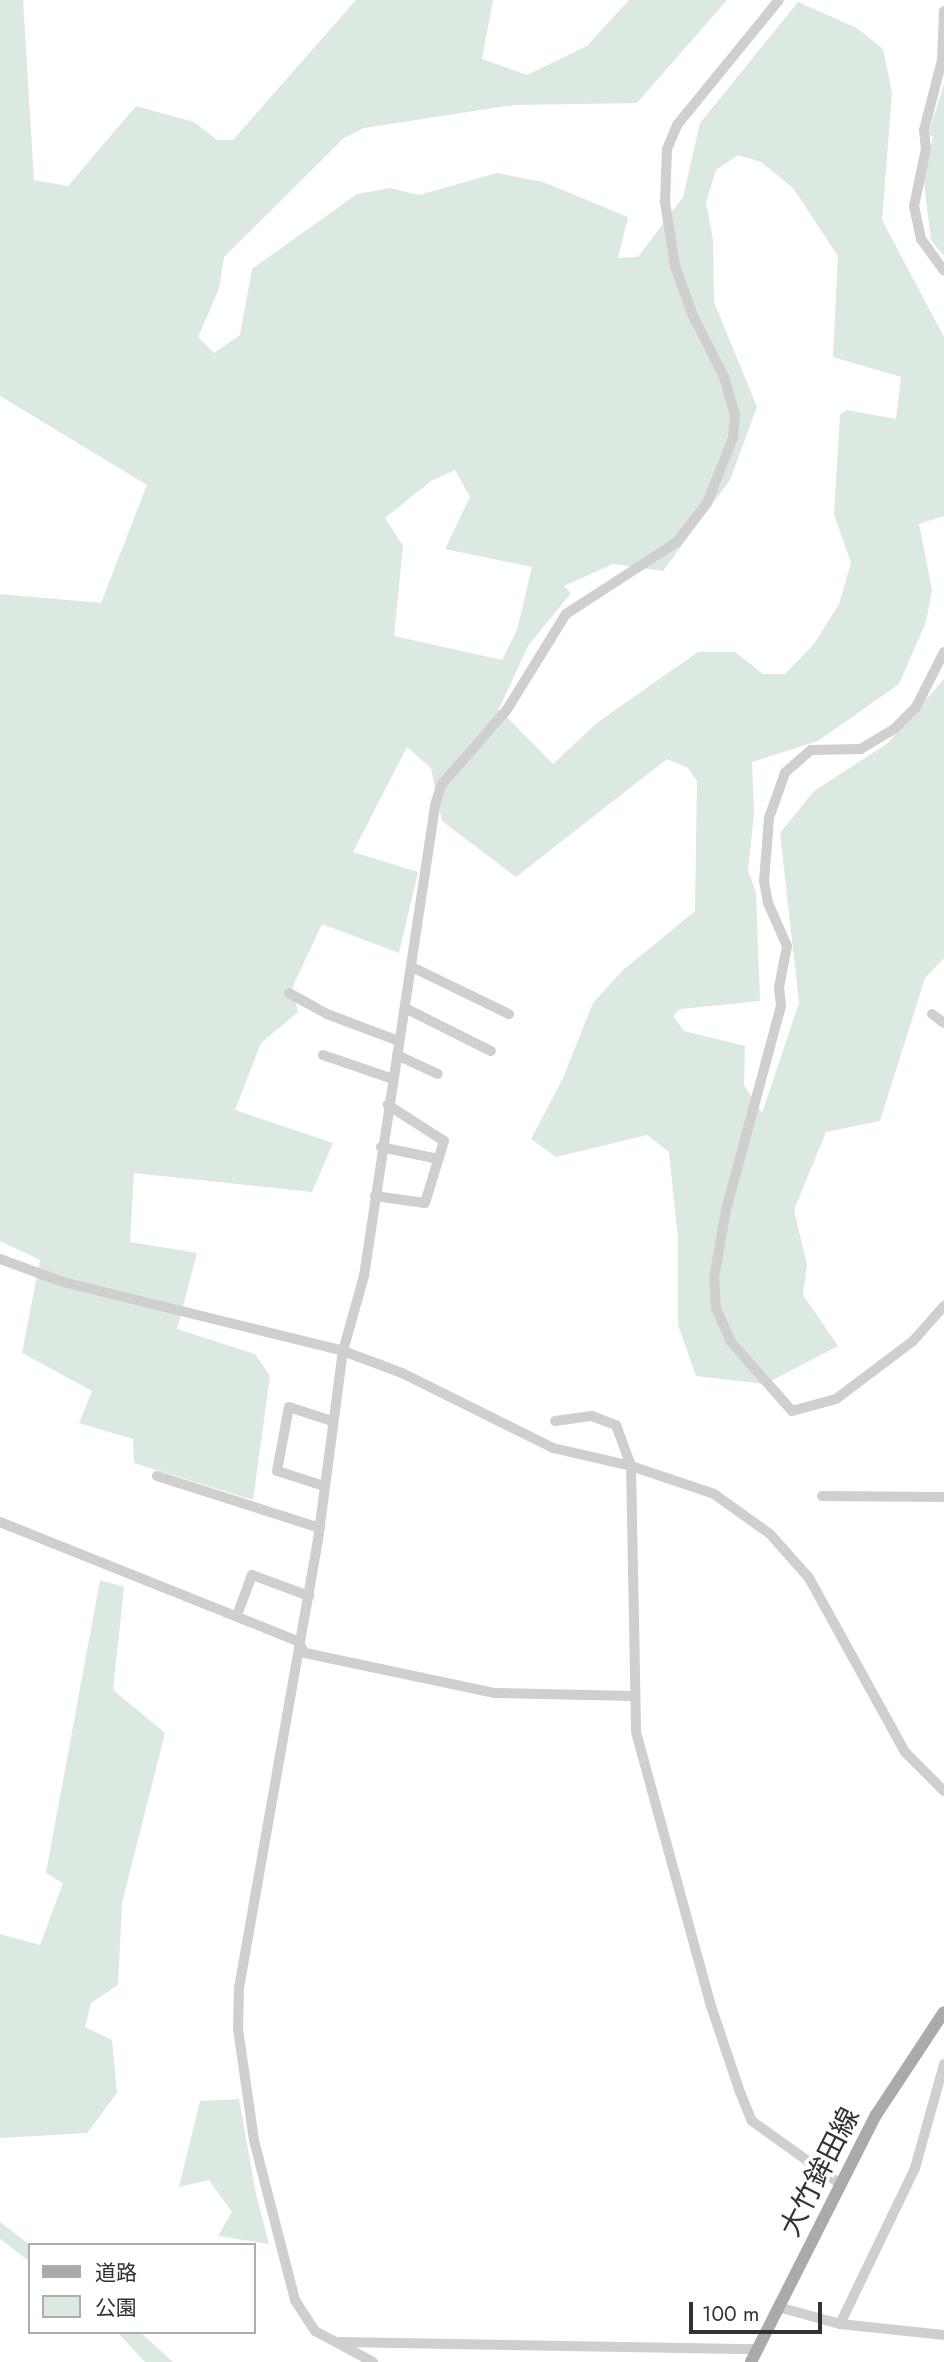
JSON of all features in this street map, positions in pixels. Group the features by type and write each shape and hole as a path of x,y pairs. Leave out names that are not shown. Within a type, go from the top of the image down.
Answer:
{"main road":[{"name":"大竹鉾田線","path":"751,2362 876,2115 944,2012"}],"street":[{"path":"373,2362 315,2331 300,2310 288,2277 261,2177 238,2029 241,1963 309,1596 343,1351 364,1276 381,1147 442,783 506,711 566,614 677,542 707,503 733,438 733,399 692,316 675,267 665,202 667,149 677,125 779,0"},
{"path":"944,11 942,60 924,130 926,149 914,206 921,239 944,271"},
{"path":"944,652 916,707 894,729 861,750 811,750 785,773 769,818 764,881 768,902 787,946 779,987 781,1006 726,1210 714,1278 716,1308 731,1342 792,1411 836,1399 912,1341 944,1306"},
{"path":"412,967 509,1014"},
{"path":"289,993 327,1014 399,1041"},
{"path":"405,1008 491,1051"},
{"path":"932,1014 944,1023"},
{"path":"323,1055 393,1079"},
{"path":"397,1055 438,1074"},
{"path":"375,1196 425,1203 444,1141 388,1105"},
{"path":"381,1147 438,1159"},
{"path":"0,1259 63,1282 343,1351 402,1373 553,1448 631,1466 714,1494 780,1544 825,1603 905,1752 944,1791"},
{"path":"324,1486 277,1471 289,1407 332,1420"},
{"path":"555,1421 592,1416 616,1425 631,1466 633,1696 639,1742 711,2006 752,2121 841,2184"},
{"path":"157,1476 320,1528"},
{"path":"822,1496 944,1497"},
{"path":"0,1522 237,1615 297,1641 305,1653 494,1693 633,1696"},
{"path":"237,1615 252,1575 309,1596"},
{"path":"840,2324 915,2168 944,2064"},
{"path":"778,2307 840,2324 944,2335"},
{"path":"337,2342 757,2349"}],"green space":[{"path":"0,0 23,0 34,180 68,186 136,106 194,122 217,140 233,140 356,0 493,0 482,59 527,75 587,46 629,0 727,0 637,103 514,105 364,128 344,138 224,257 219,289 198,337 214,353 240,335 252,269 357,194 390,188 419,195 497,173 543,182 628,217 618,258 638,257 683,197 700,123 798,2 857,28 883,49 892,93 882,220 944,337 944,516 919,524 932,590 926,622 899,684 818,741 752,762 754,813 748,871 756,892 760,1001 680,1009 673,1016 684,1031 745,1046 744,1085 762,1113 799,1003 780,833 814,791 888,743 944,679 944,958 925,978 880,1121 826,1132 794,1210 807,1265 803,1295 838,1346 765,1384 696,1376 678,1325 678,1238 669,1152 647,1135 556,1157 531,1139 563,1078 593,1003 622,971 695,911 697,781 688,768 667,759 516,877 442,821 431,768 407,747 353,852 418,872 399,953 322,924 292,988 298,1012 261,1043 235,1110 333,1143 312,1192 134,1173 130,1242 197,1253 177,1329 255,1354 270,1376 253,1500 134,1463 133,1439 79,1423 92,1391 22,1353 40,1260 0,1241 0,594 101,603 147,485 0,396","holes":["738,155 761,162 793,188 838,256 833,357 901,377 896,419 847,410 840,415 834,514 851,563 839,604 814,644 785,674 763,674 735,652 698,652 598,722 553,764 499,709 528,646 571,593 564,586 613,564 663,571 730,480 757,407 714,302 713,240 706,202 716,170","455,470 470,497 445,549 532,567 517,630 502,660 394,636 403,546 385,518 431,481"]},
{"path":"944,84 944,256 931,240 924,182 933,136 928,135"},
{"path":"100,1580 124,1587 113,1690 165,1733 122,1903 118,1985 91,2003 85,2027 112,2040 117,2093 87,2133 0,2138 0,1934 40,1945 63,1883 46,1873"},
{"path":"239,2099 256,2194 269,2244 218,2236 232,2212 209,2180 179,2187 200,2101"},
{"path":"0,2222 28,2243 28,2260 0,2239"},
{"path":"119,2334 142,2334 173,2362 145,2362"}]}
